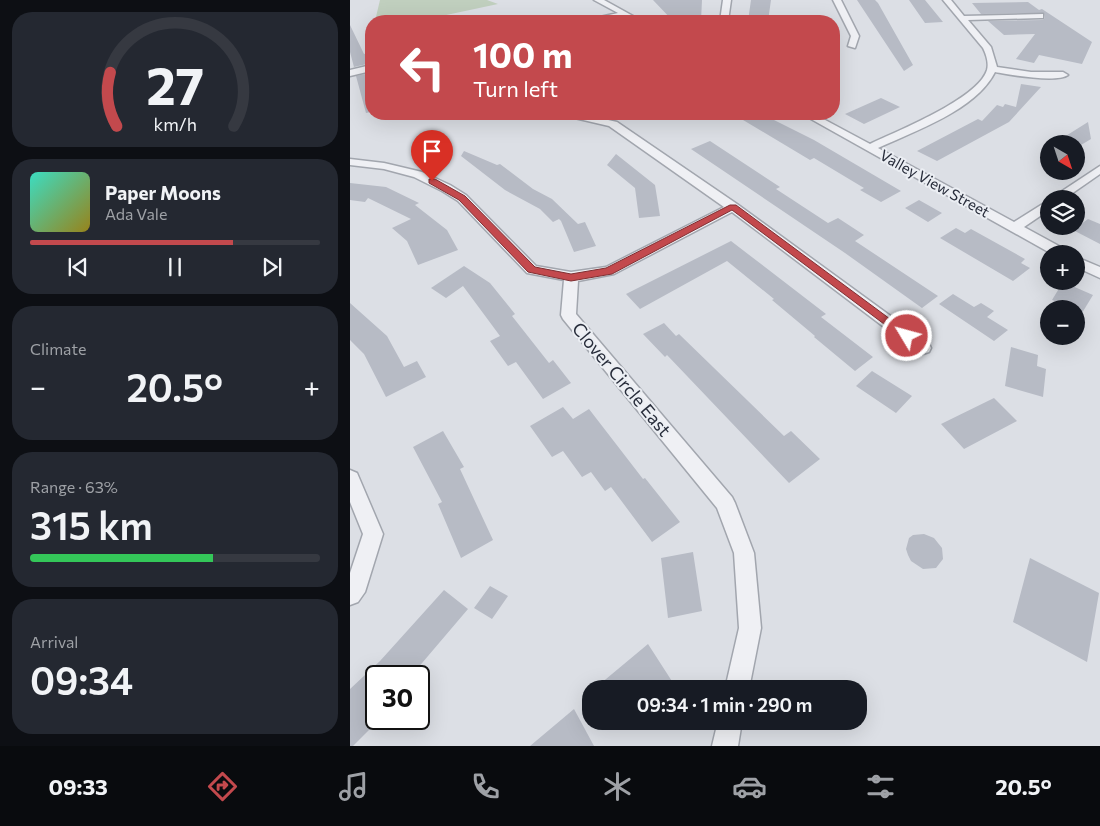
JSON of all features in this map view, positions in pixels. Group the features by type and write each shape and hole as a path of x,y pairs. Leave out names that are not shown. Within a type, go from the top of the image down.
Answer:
{"street":[{"path":"598,0 625,14"},
{"path":"725,15 727,0"},
{"path":"837,0 855,36 852,46"},
{"path":"870,148 972,96 981,88 992,69 991,56 987,47 948,0"},
{"path":"621,15 625,14"},
{"path":"963,18 1040,16"},
{"path":"350,73 365,69"},
{"path":"992,69 1031,75 1063,75"},
{"path":"596,120 613,124 733,206 923,348"},
{"name":"Valley View Street","path":"818,120 1047,245"},
{"path":"350,162 384,166 418,174 446,188 462,198 532,270 571,277 609,271 733,206"},
{"path":"1069,190 1100,169"},
{"path":"1015,227 1040,210"},
{"path":"1085,266 1100,273"},
{"name":"Clover Circle East","path":"571,277 568,315 724,503 744,553 750,628 739,680"},
{"path":"350,479 373,534 357,584 350,594"},
{"path":"725,746 728,730"}],"green space":[{"path":"380,0 487,0 498,4 446,15 376,15"}],"building":[{"path":"653,0 702,0 701,15 667,15"},
{"path":"751,0 771,0 769,15 749,15"},
{"path":"857,0 875,0 878,3 913,65 904,71"},
{"path":"909,0 925,0 943,22 925,23"},
{"path":"1028,2 1092,42 1082,64 1039,55 1034,63 1016,59 1035,34 1004,35 988,21 1043,20 1045,18 1044,13 981,14 972,3"},
{"path":"350,25 365,54 365,64 354,67 350,52"},
{"path":"365,74 365,109 356,76"},
{"path":"1021,84 1041,87 1009,122 937,161 917,151 978,119 982,121 997,105 1003,107 1005,104 1016,107"},
{"path":"881,98 900,107 864,124 845,114"},
{"path":"743,120 774,120 814,140 901,191 881,202 860,190 864,188 814,158 810,160"},
{"path":"1088,122 1091,139 1085,143 1085,135 1067,135"},
{"path":"710,141 780,187 776,189 828,223 838,218 864,235 855,241 938,296 922,308 845,253 691,149"},
{"path":"464,151 497,165 500,164 533,189 552,199 578,224 585,222 596,246 574,252 559,219 553,222 540,209 505,190 461,156"},
{"path":"616,154 655,185 660,216 639,218 635,188 607,165"},
{"path":"350,183 386,187 419,203 415,205 447,230 458,250 418,265 407,241 392,228 411,219 368,198 365,202 350,200"},
{"path":"919,200 942,213 928,222 905,208"},
{"path":"1088,219 1100,224 1100,244 1083,235 1085,235 1085,221"},
{"path":"956,228 965,233 971,229 1025,259 1021,263 1030,268 1013,281 940,238"},
{"path":"731,241 826,314 821,317 873,357 855,371 772,300 774,299 727,261 640,309 626,294"},
{"path":"464,266 490,283 515,314 512,316 549,363 553,360 571,383 543,399 516,362 508,366 490,341 500,336 463,286 446,298 431,288"},
{"path":"1058,290 1081,290 1093,295 1085,308 1085,300 1052,300"},
{"path":"953,294 974,307 981,303 994,311 987,317 1008,330 994,341 939,304"},
{"path":"350,303 387,336 404,367 417,361 426,377 386,397 364,354 350,340"},
{"path":"664,323 676,336 679,334 784,436 791,431 820,459 789,483 667,355 665,357 643,334"},
{"path":"1011,347 1038,355 1037,366 1046,369 1043,397 1005,386"},
{"path":"872,371 912,396 896,413 856,386"},
{"path":"994,398 1017,421 964,449 941,424"},
{"path":"563,407 573,419 589,409 643,479 645,478 680,522 652,542 611,487 605,491 591,472 582,477 563,451 552,457 530,426"},
{"path":"443,431 464,467 460,469 493,540 461,558 438,504 442,502 413,447"},
{"path":"924,534 934,538 942,548 943,559 936,568 923,569 911,561 908,555 906,549 909,538 913,535"},
{"path":"693,552 702,611 668,618 661,558"},
{"path":"1030,558 1099,593 1087,662 1013,622"},
{"path":"490,586 508,596 492,619 474,608"},
{"path":"444,590 468,609 420,665 376,665"},
{"path":"648,644 671,680 605,680"},
{"path":"365,675 365,730 369,730 353,746 350,746 350,689"},
{"path":"574,709 582,724 582,730 585,730 594,746 530,746"}],"route":[{"path":"432,181 462,198 532,270 571,277 609,271 733,206 907,336"}]}
